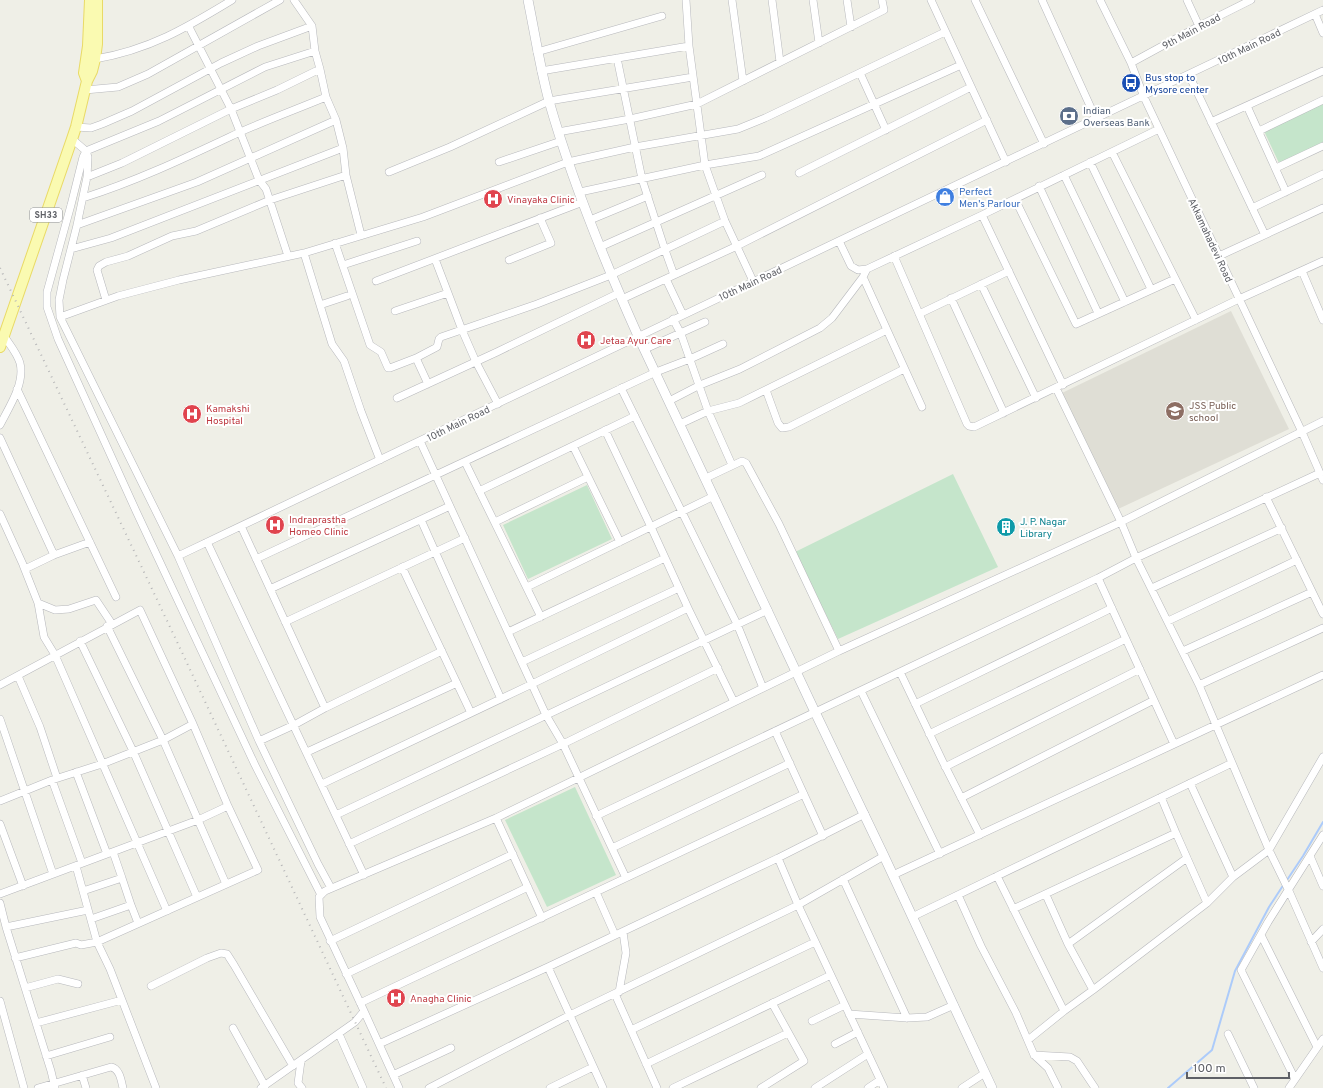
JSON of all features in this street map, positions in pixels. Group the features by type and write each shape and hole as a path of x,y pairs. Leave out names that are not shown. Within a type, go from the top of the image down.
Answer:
{"main road":[{"path":"86,85 84,73 88,46 90,0"},
{"name":"SH33","path":"0,347 76,127 86,85 92,71 97,44 97,0"}],"street":[{"path":"95,59 111,56 155,43 188,27 232,0"},
{"path":"86,85 118,87 148,74 280,0"},
{"path":"294,0 312,26 314,51 320,69 326,97 336,120 343,148 346,175 361,235"},
{"path":"528,0 537,52 549,101 568,162 611,275 638,336 815,712 865,814 992,1088"},
{"path":"686,0 689,46 705,165 725,221 753,281"},
{"path":"732,0 742,81"},
{"path":"772,0 780,62"},
{"path":"813,0 819,43"},
{"path":"847,0 851,27"},
{"path":"499,162 560,136 697,104 884,10 882,0"},
{"path":"931,0 1006,162"},
{"path":"975,0 1044,144"},
{"path":"1042,0 1096,119"},
{"name":"Akkamahadevi Road","path":"1100,0 1131,63 1144,97 1302,432 1323,480"},
{"path":"1187,0 1199,26"},
{"name":"9th Main Road","path":"1131,63 1251,0"},
{"name":"10th Main Road","path":"178,556 673,319 1144,97 1323,10"},
{"path":"1315,14 1323,32"},
{"path":"537,52 662,16"},
{"path":"76,127 91,128 102,124 132,111 211,68 258,46 312,26"},
{"path":"188,27 211,68 231,109 250,158 260,180 266,189 288,256"},
{"path":"60,317 118,296 179,280 304,253 423,217 568,162 635,147 738,129 765,118 945,32"},
{"path":"541,71 689,46"},
{"path":"314,51 265,68 159,120 86,151 83,157 47,292 47,307 52,324 132,504 255,765 321,895"},
{"path":"617,58 642,179 674,275"},
{"path":"580,192 705,165 759,156 961,65"},
{"path":"87,177 122,163 231,109 277,90 320,69"},
{"path":"1211,122 1323,71"},
{"path":"860,73 886,130"},
{"path":"1189,75 1265,235"},
{"path":"389,172 450,147 549,101 694,77"},
{"path":"799,173 971,87"},
{"path":"83,198 111,190 146,176 240,133 326,97"},
{"path":"1259,131 1323,100"},
{"path":"1248,106 1286,192"},
{"path":"77,226 197,182 336,120"},
{"path":"397,398 620,296 666,279 737,246 987,120"},
{"path":"839,241 851,266 858,270 867,269 1159,129"},
{"path":"72,139 86,151 88,157 87,177 60,300 60,317 178,556 259,741 331,888"},
{"path":"1276,168 1323,146"},
{"path":"71,249 111,238 343,148"},
{"path":"1112,152 1196,320"},
{"path":"1090,162 1151,289"},
{"path":"1252,208 1323,174"},
{"path":"106,300 97,270 99,266 106,262 128,256 172,236 196,231 270,200 346,175"},
{"path":"600,247 762,175"},
{"path":"1064,175 1125,302"},
{"path":"1039,186 1098,313"},
{"path":"590,220 648,196"},
{"path":"1015,199 1076,324 1175,279"},
{"path":"376,281 583,202"},
{"path":"1219,256 1323,208"},
{"path":"982,215 1063,385"},
{"path":"509,260 551,243 540,218"},
{"path":"335,243 370,345 381,352 389,368 416,358 438,347 440,338 537,304 611,275 725,221"},
{"path":"343,265 417,241"},
{"path":"304,253 332,344 344,361 380,460"},
{"path":"894,256 969,426 974,427 1239,299 1323,261"},
{"path":"435,259 462,330 476,362 498,404"},
{"path":"669,400 700,385 740,369 824,325 832,318 863,277 867,269"},
{"path":"919,314 1008,271"},
{"path":"1302,271 1321,311 1323,320"},
{"path":"863,277 922,407"},
{"path":"666,279 683,315"},
{"path":"981,284 1036,398"},
{"path":"395,311 448,292"},
{"path":"320,305 347,296"},
{"path":"951,298 1004,413"},
{"path":"673,319 681,334 708,411 732,465"},
{"path":"645,349 705,322"},
{"path":"680,424 708,411 739,403 887,330"},
{"path":"0,424 17,389 21,376 20,363 4,336"},
{"path":"256,559 621,388 723,344"},
{"path":"416,358 428,384"},
{"path":"766,390 778,423 782,428 790,427 904,369"},
{"path":"621,388 737,624 763,688"},
{"path":"1056,388 1121,522 1136,558 1199,685 1269,850 1323,968"},
{"path":"17,389 116,597"},
{"path":"479,491 635,416"},
{"path":"399,1088 320,917 319,898 321,895 331,888 496,818 579,779 839,651 1121,522 1323,421"},
{"path":"606,430 688,608 734,702"},
{"path":"0,438 54,555"},
{"path":"420,441 546,715 562,744 626,878"},
{"path":"573,446 620,542"},
{"path":"706,478 742,461 746,464 779,524 839,651"},
{"path":"465,462 541,617"},
{"path":"596,816 1098,578 1136,558 1320,472"},
{"path":"495,522 588,477"},
{"path":"527,587 682,513 714,496"},
{"path":"1266,497 1323,614"},
{"path":"270,590 450,506"},
{"path":"0,514 38,603 44,636 55,655 167,911"},
{"path":"421,520 501,699"},
{"path":"241,526 324,708"},
{"path":"1152,588 1282,528"},
{"path":"285,622 465,538"},
{"path":"23,565 25,569 54,555 90,542"},
{"path":"207,542 364,875"},
{"path":"508,632 665,558"},
{"path":"1168,621 1297,560"},
{"path":"402,567 471,713"},
{"path":"1098,578 1174,744"},
{"path":"522,662 679,588"},
{"path":"1183,651 1312,592"},
{"path":"38,603 55,610 69,610 96,600 163,740 226,884"},
{"path":"322,784 688,608"},
{"path":"915,704 1112,608"},
{"path":"0,685 109,625 140,610 194,724 228,806 258,870 98,942 81,945 76,943 15,958"},
{"path":"336,815 703,639 768,610"},
{"path":"1199,685 1323,628"},
{"path":"929,734 1126,639"},
{"path":"80,641 132,751 197,897"},
{"path":"259,741 442,651"},
{"path":"350,844 562,744 718,668"},
{"path":"945,767 1140,669"},
{"path":"900,672 945,767 980,835"},
{"path":"893,875 1323,675"},
{"path":"18,676 40,727 79,865 83,891 98,942 156,1088"},
{"path":"307,752 457,683"},
{"path":"861,691 940,854"},
{"path":"961,798 1154,700"},
{"path":"0,719 53,874"},
{"path":"0,800 54,779 102,764 163,740 194,724"},
{"path":"775,731 823,836"},
{"path":"1028,1040 1207,903 1233,878 1269,850 1323,757"},
{"path":"612,848 790,763"},
{"path":"912,917 1232,763"},
{"path":"76,772 122,878 138,923"},
{"path":"1190,783 1233,878"},
{"path":"360,1003 804,794"},
{"path":"1162,797 1207,903"},
{"path":"0,894 198,820 228,806"},
{"path":"379,1044 622,932 778,858 865,814"},
{"path":"496,818 542,918"},
{"path":"0,824 23,886"},
{"path":"1014,909 1176,833"},
{"path":"1296,1079 1241,970 1288,889 1323,835"},
{"path":"330,941 513,854"},
{"path":"429,1088 570,1015 798,905 884,856"},
{"path":"1310,856 1323,886"},
{"path":"778,858 815,942 884,1088"},
{"path":"1068,944 1187,858"},
{"path":"997,876 1064,1011"},
{"path":"83,891 122,878"},
{"path":"843,879 907,1018"},
{"path":"346,974 528,887"},
{"path":"596,892 615,935"},
{"path":"1046,894 1068,944 1093,990"},
{"path":"958,895 981,946 1016,1013 1034,1055 1048,1068 1058,1088"},
{"path":"0,903 54,1086"},
{"path":"91,919 131,905"},
{"path":"6,927 88,910"},
{"path":"1311,942 1323,929"},
{"path":"622,932 626,953 617,993 631,1030 657,1088"},
{"path":"1262,934 1317,1048"},
{"path":"631,1030 815,942"},
{"path":"151,986 207,958 221,953 227,954 293,1066"},
{"path":"548,967 603,1088"},
{"path":"646,1064 831,975"},
{"path":"25,988 58,979 78,984"},
{"path":"36,1023 122,1000"},
{"path":"0,1001 24,1088"},
{"path":"762,1088 772,1085 804,1061 772,1003"},
{"path":"812,1021 845,1005"},
{"path":"849,1014 907,1018 927,1017 954,1005"},
{"path":"233,1028 263,1087 355,1022 364,1010"},
{"path":"835,1044 858,1032"},
{"path":"673,1088 788,1033"},
{"path":"338,1034 363,1088"},
{"path":"1228,1034 1254,1088"},
{"path":"46,1056 110,1037"},
{"path":"1289,1088 1323,1039"},
{"path":"393,1076 451,1048"},
{"path":"815,1088 868,1054"},
{"path":"1034,1055 1070,1057 1077,1061 1095,1088"},
{"path":"301,1061 298,1083 302,1088"},
{"path":"38,1088 54,1086 82,1075 111,1067 118,1071 123,1088"},
{"path":"552,1087 593,1068"},
{"path":"962,1088 985,1073"},
{"path":"82,1075 86,1088"},
{"path":"868,1088 880,1080"}],"shaded area":[{"name":"JSS Public school","path":"1231,311 1289,429 1116,510 1062,393"}],"green space":[{"path":"1323,103 1323,143 1279,163 1264,131"},
{"path":"953,474 998,567 838,639 795,552"},
{"path":"587,485 612,539 528,579 503,525"},
{"path":"575,787 616,875 547,907 505,820"}],"waterway":[{"path":"1287,880 1323,822"},
{"path":"1168,1088 1212,1050 1235,971 1269,907 1284,884"}],"railway":[{"path":"0,268 386,1088"}],"place":[{"name":"Bus stop to Mysore center","path":"1131,83"},
{"name":"Indian Overseas Bank","path":"1069,116"},
{"name":"Perfect Men's Parlour","path":"945,197"},
{"name":"Vinayaka Clinic","path":"493,199"},
{"name":"Jetaa Ayur Care","path":"586,340"},
{"name":"JSS Public school","path":"1175,411"},
{"name":"Kamakshi Hospital","path":"192,414"},
{"name":"Indraprastha Homeo Clinic","path":"275,525"},
{"name":"J. P. Nagar Library","path":"1006,527"},
{"name":"Anagha Clinic","path":"396,998"}]}
